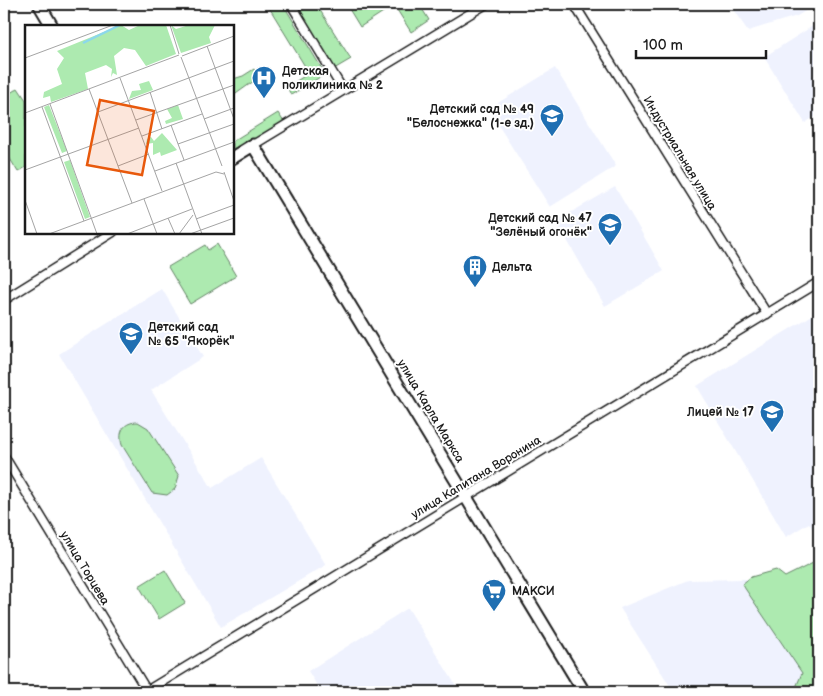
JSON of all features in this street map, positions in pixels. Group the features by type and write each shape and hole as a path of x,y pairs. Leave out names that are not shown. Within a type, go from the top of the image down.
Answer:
{"street":[{"path":"39,4 51,25"},
{"path":"290,4 343,90"},
{"path":"234,157 486,4"},
{"name":"Индустриальная улица","path":"574,4 767,314"},
{"name":"улица Карла Маркса","path":"254,145 584,692"},
{"path":"4,300 110,234"},
{"name":"улица Капитана Воронина","path":"146,692 819,282"},
{"name":"улица Торцева","path":"4,456 146,692"}],"shaded area":[{"path":"729,4 817,4 797,16 748,31"},
{"path":"819,22 819,114 805,123 764,57"},
{"name":"Детский сад № 49 \"Белоснежка\" (1-е зд.)","path":"555,68 616,166 550,207 488,109"},
{"name":"Детский сад № 47 \"Зелёный огонёк\"","path":"615,187 664,271 605,306 556,221"},
{"path":"162,289 203,357 151,390 212,488 261,458 326,565 221,627 59,354"},
{"name":"Лицей № 17","path":"819,311 819,540 809,523 786,537 697,386"},
{"path":"746,579 807,675 795,692 674,692 620,608 688,580"},
{"path":"408,608 460,692 321,692 308,671"}],"green space":[{"path":"267,4 283,4 325,74 291,95 287,87 309,73"},
{"path":"294,4 316,4 351,59 334,69"},
{"path":"346,4 419,4 429,20 411,32 394,5 360,27"},
{"path":"254,69 261,76 234,95 234,79"},
{"path":"18,88 25,98 25,168 18,172 4,149 4,97"},
{"path":"278,113 284,122 234,150 234,140"},
{"path":"217,244 236,276 190,304 168,267 205,245 208,250"},
{"path":"133,422 138,422 148,428 179,476 175,489 167,495 152,493 122,445 121,436 123,428"},
{"path":"819,560 819,692 794,692 802,673 742,584 751,577 776,570 785,577"},
{"path":"165,570 185,603 159,619 139,586"}],"place":[{"name":"Детская поликлиника № 2","path":"264,99"},
{"name":"Детский сад № 49 \"Белоснежка\" (1-е зд.)","path":"552,137"},
{"name":"Детский сад № 47 \"Зелёный огонёк\"","path":"610,246"},
{"name":"Дельта","path":"475,288"},
{"name":"Детский сад № 65 \"Якорёк\"","path":"131,355"},
{"name":"Лицей № 17","path":"772,433"},
{"name":"МАКСИ","path":"494,612"}]}
